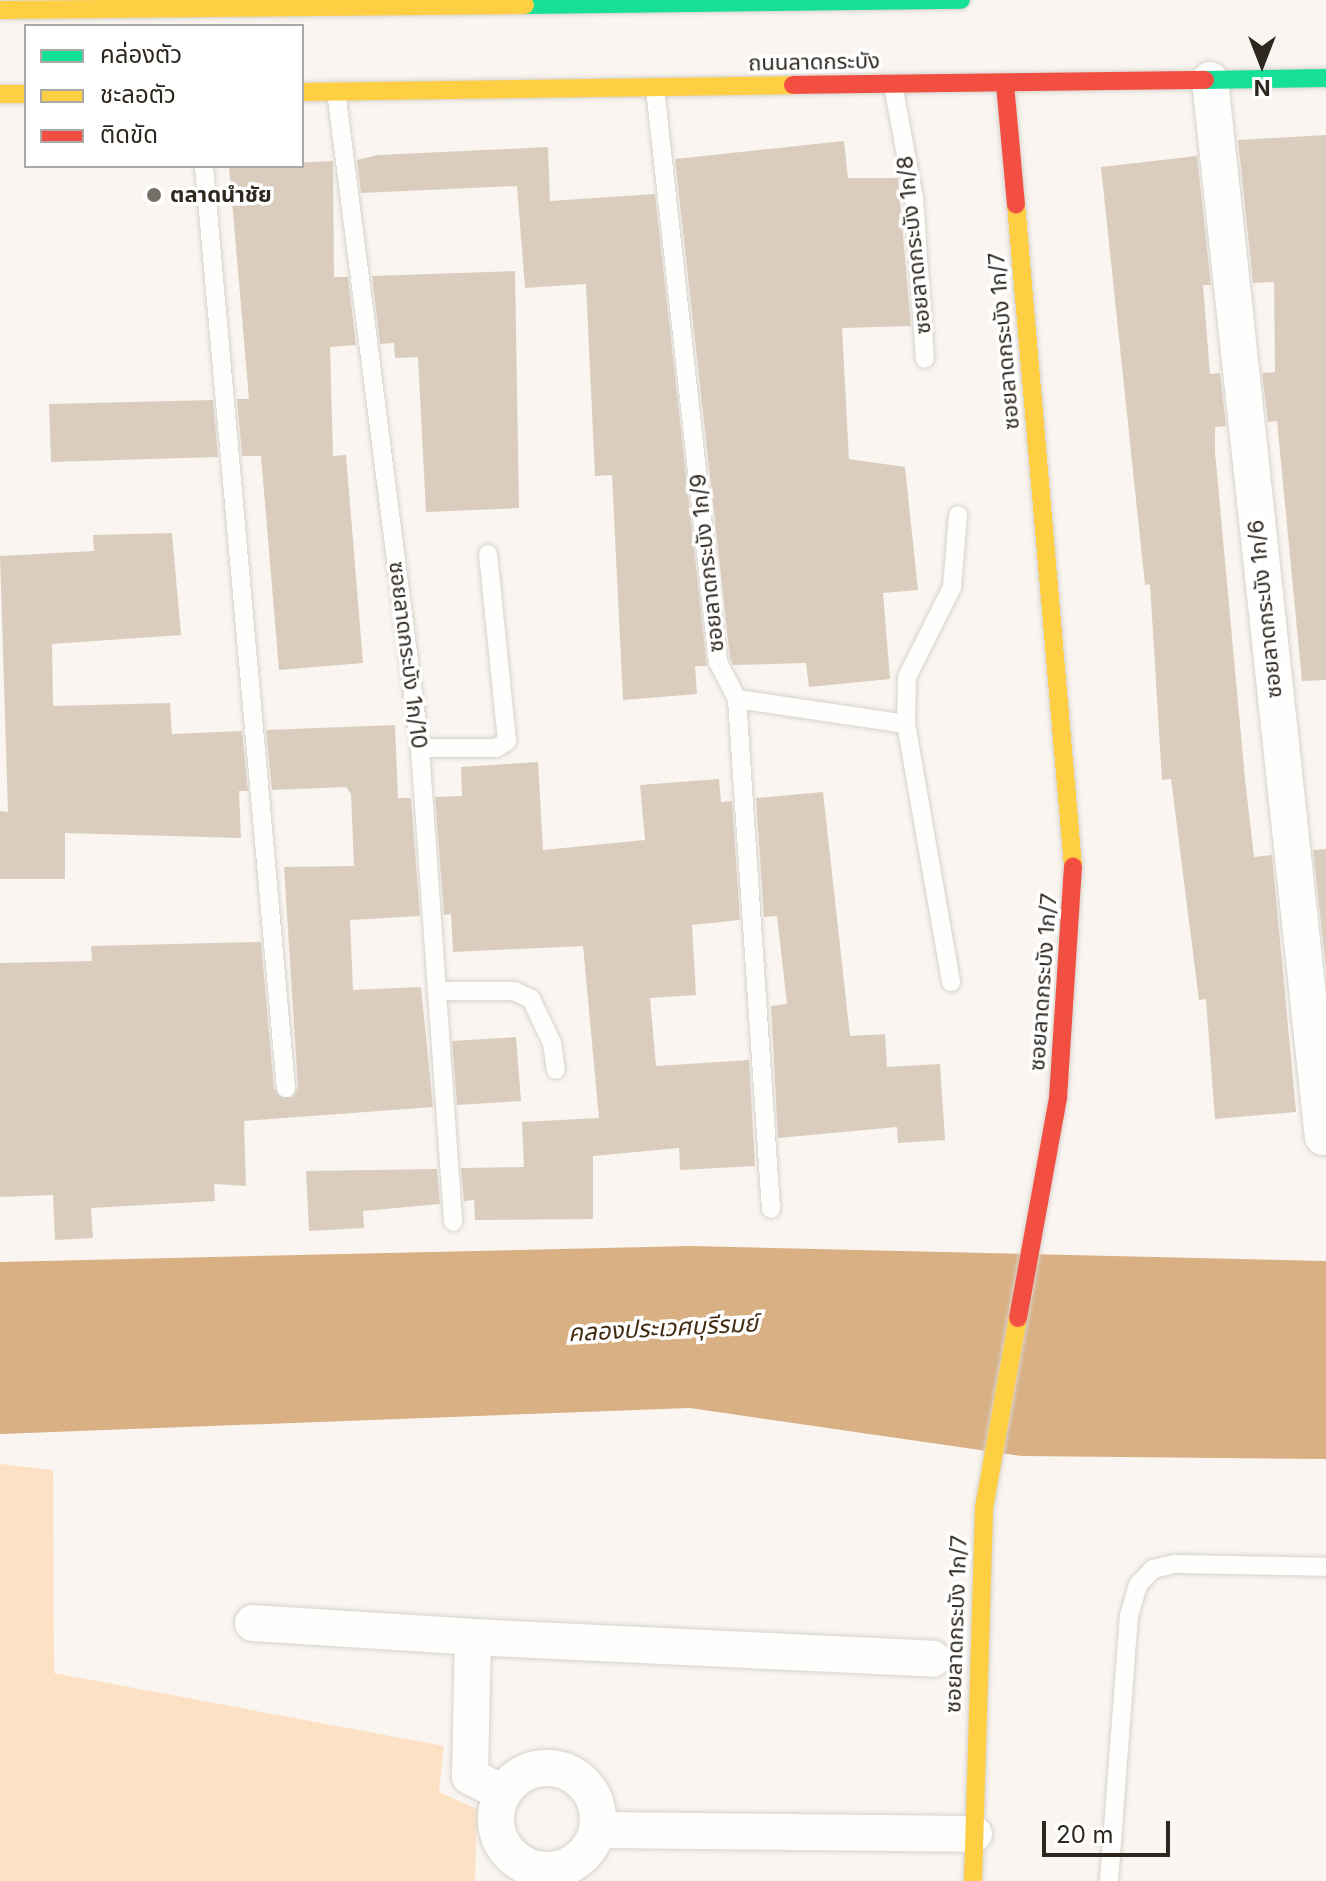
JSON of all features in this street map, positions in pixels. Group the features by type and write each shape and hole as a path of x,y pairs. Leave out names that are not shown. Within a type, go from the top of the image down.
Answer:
{"main road":[{"path":"4,7 961,0"},
{"name":"ถนนลาดกระบัง","path":"304,92 1326,78"},
{"name":"ซอยลาดกระบัง 1ก/7","path":"973,1881 984,1508 1058,1098 1074,916 1072,805 1005,84"},
{"path":"0,94 24,94"}],"street":[{"name":"ซอยลาดกระบัง 1ก/6","path":"1210,80 1323,1137"},
{"path":"253,1623 932,1659"},
{"path":"473,1637 470,1776 503,1793"},
{"path":"537,1768 570,1773 593,1797 598,1830 580,1859 549,1876 516,1861 504,1848 495,1816 503,1793 537,1768"},
{"path":"598,1830 974,1834"}],"lane":[{"name":"ซอยลาดกระบัง 1ก/8","path":"893,85 914,198 925,359"},
{"name":"ซอยลาดกระบัง 1ก/9","path":"655,88 718,662 737,699"},
{"name":"ซอยลาดกระบัง 1ก/10","path":"336,91 420,748 453,1222"},
{"path":"204,168 286,1088"},
{"path":"951,982 906,724 907,677 952,587 958,515"},
{"path":"420,748 496,748 507,741 488,554"},
{"path":"771,1209 737,699 906,724"},
{"path":"437,991 514,991 531,999 552,1043 556,1070"},
{"path":"1109,1881 1129,1616 1138,1585 1153,1569 1175,1564 1326,1567"}],"shaded area":[{"path":"0,1464 53,1470 54,1673 444,1746 439,1792 477,1809 475,1881 0,1881"}],"water":[{"name":"คลองประเวศบุรีรมย์","path":"690,1246 1326,1261 1326,1459 1022,1456 690,1408 0,1434 0,1262"}],"building":[{"path":"1326,135 1326,680 1302,681 1277,421 1268,422 1262,373 1275,372 1274,282 1253,283 1238,140"},
{"path":"844,141 848,178 898,178 911,326 842,328 849,459 905,467 918,590 883,593 890,679 809,687 806,663 733,665 730,658 675,159"},
{"path":"548,147 550,201 655,194 707,666 695,666 697,694 623,700 612,475 595,476 586,284 525,288 517,186 361,193 357,160 378,155"},
{"path":"1197,156 1211,285 1203,285 1210,374 1220,373 1226,426 1215,427 1215,452 1245,779 1254,857 1272,855 1296,1112 1215,1119 1206,999 1199,1000 1171,779 1162,780 1150,584 1145,585 1101,167"},
{"path":"333,161 334,277 348,277 356,345 330,347 333,456 346,455 363,663 279,670 261,456 242,456 237,399 249,399 229,168 304,168 304,162"},
{"path":"515,271 519,508 426,512 418,357 395,358 394,343 380,344 372,276"},
{"path":"213,400 218,457 51,462 49,404"},
{"path":"172,533 181,635 52,644 53,706 170,703 172,734 242,731 248,791 239,791 241,838 65,833 65,879 0,879 0,811 8,812 0,556 94,551 93,535"},
{"path":"395,725 398,798 411,798 420,916 350,920 353,990 421,987 433,1107 244,1121 246,1186 214,1184 215,1201 91,1208 93,1238 55,1240 53,1195 0,1197 0,963 92,961 91,946 261,942 274,1089 292,1098 298,1087 284,867 354,866 351,794 346,787 272,790 266,730"},
{"path":"538,762 543,850 645,840 640,785 719,779 721,802 732,801 740,920 692,925 696,995 650,998 656,1066 749,1060 755,1166 680,1170 679,1148 593,1156 593,1219 475,1220 474,1200 464,1201 461,1168 524,1167 522,1122 599,1118 583,946 453,952 451,914 444,915 435,797 462,796 461,767"},
{"path":"823,792 850,1036 885,1034 887,1067 940,1064 945,1140 898,1143 897,1127 778,1138 771,1006 787,1004 777,916 764,917 756,798"},
{"path":"1326,849 1326,968 1313,850"},
{"path":"516,1037 521,1101 457,1105 452,1041"},
{"path":"437,1169 440,1204 363,1211 364,1228 309,1231 306,1171"}],"traffic: fast":[{"path":"525,5 961,0"},
{"path":"1205,80 1326,78"}],"traffic: slow":[{"path":"0,10 525,5"},
{"path":"304,92 793,85"},
{"path":"0,94 24,94"},
{"path":"1016,204 1073,866"},
{"path":"973,1881 984,1508 1018,1318"}],"traffic: jam":[{"path":"793,85 1205,80"},
{"path":"1005,84 1016,204"},
{"path":"1018,1318 1058,1098 1073,866"}],"place":[{"name":"ตลาดนำชัย","path":"154,195"}]}
